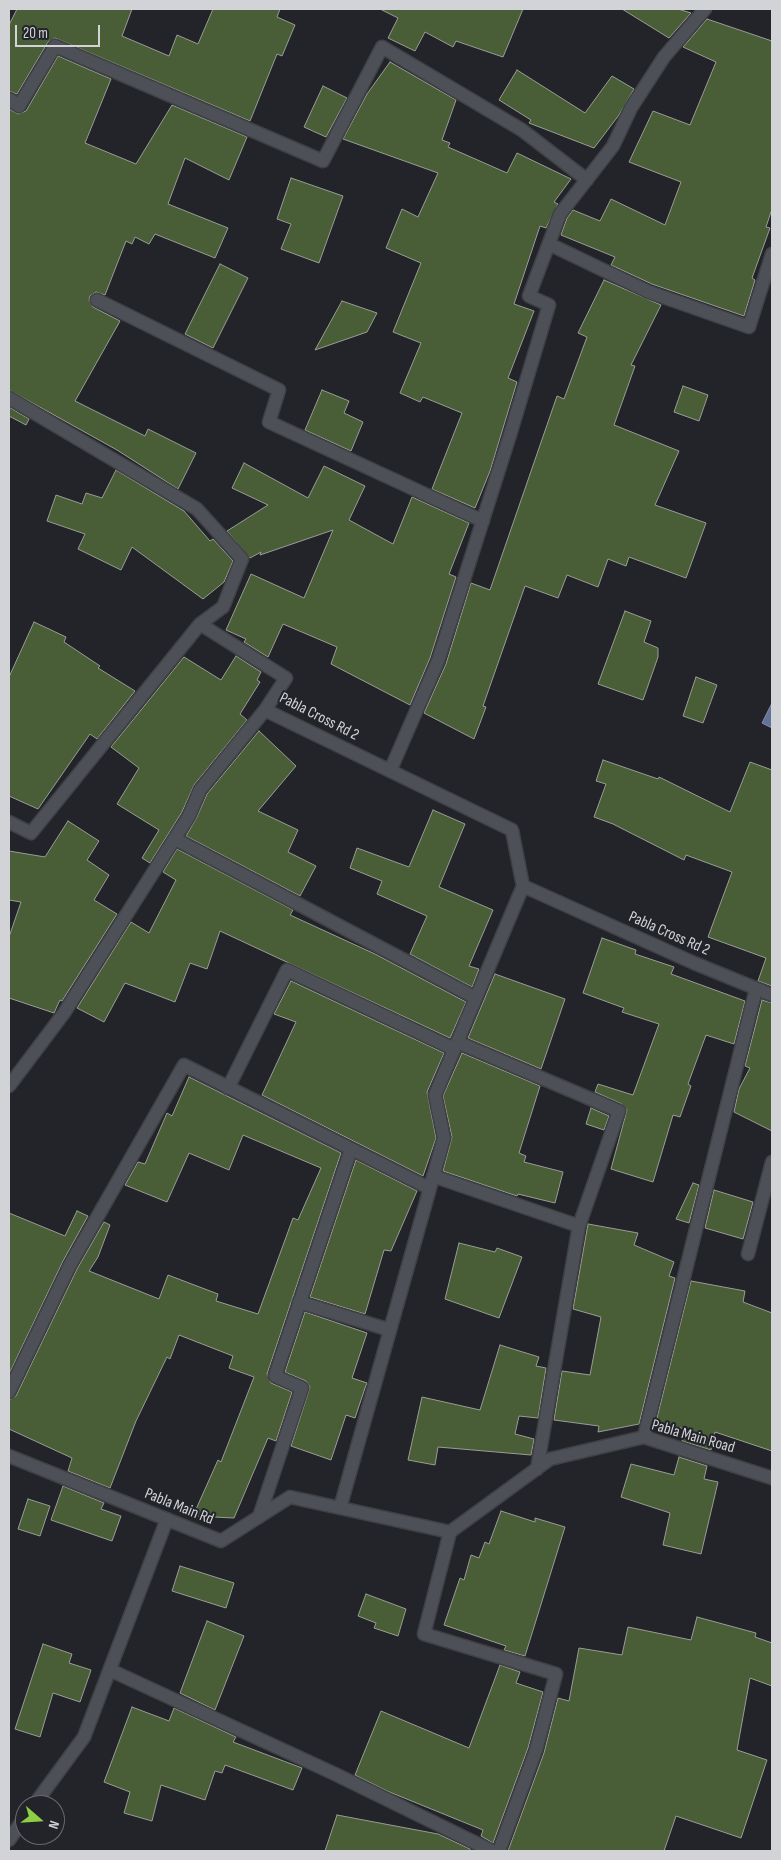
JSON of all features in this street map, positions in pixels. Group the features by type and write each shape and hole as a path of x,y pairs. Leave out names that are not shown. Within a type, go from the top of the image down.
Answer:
{"street":[{"path":"390,771 438,661 549,305 529,296 560,214 614,146 631,108 664,57 705,9"},
{"path":"9,99 19,106 55,46 323,161 382,47 522,130 587,180"},
{"path":"549,244 649,292 749,327 772,254"},
{"path":"97,300 279,390 269,422 483,520"},
{"path":"9,398 197,509 242,559 223,607 200,624 31,833 9,822"},
{"name":"Pabla Cross Rd 2","path":"200,624 286,678 266,710 512,830 523,886 631,936 772,995"},
{"path":"9,1086 64,1013 175,839 189,816 200,790 266,710"},
{"path":"175,839 476,998"},
{"path":"340,1508 444,1138 435,1095 523,886"},
{"path":"228,1088 287,970 456,1045 618,1110 579,1226 537,1469"},
{"path":"644,1437 756,989"},
{"path":"9,1392 70,1265 184,1065 351,1149 431,1182 579,1226"},
{"path":"259,1517 302,1388 275,1376 351,1149"},
{"path":"748,1254 772,1162"},
{"path":"300,1302 390,1330"},
{"name":"Pabla Main Road","path":"450,1532 550,1459 644,1437 772,1478"},
{"name":"Pabla Main Rd","path":"9,1456 221,1541 290,1497 450,1532"},
{"path":"41,1795 84,1737 167,1519"},
{"path":"450,1532 424,1634 556,1674 536,1750 499,1851"},
{"path":"110,1670 335,1774 492,1851"}],"water":[{"path":"772,703 772,728 762,723"}],"building":[{"path":"17,9 132,9 122,36 169,56 177,35 198,44 213,9 280,9 277,17 295,25 282,56 277,54 250,121 55,38 48,42 17,94 9,91 9,25"},
{"path":"380,9 523,9 503,57 456,41 453,47 425,32 415,51 388,38 398,18"},
{"path":"622,9 678,9 691,13 669,38"},
{"path":"707,19 772,41 772,209 766,227 770,228 752,278 755,280 744,316 652,284 611,265 615,257 561,235 567,218 573,210 600,221 611,199 665,225 681,182 629,162 653,111 690,125 716,62 683,47"},
{"path":"58,56 111,79 85,143 136,164 172,105 247,137 229,180 185,158 168,204 228,228 215,258 155,234 149,244 135,237 132,244 126,241 105,295 96,292 90,296 89,300 93,307 120,321 75,401 145,436 148,429 196,453 178,489 117,450 9,390 9,109 18,114 26,111"},
{"path":"390,62 456,100 442,140 450,143 448,147 507,173 517,153 571,179 554,202 558,204 546,228 540,226 514,304 534,311 508,378 517,382 490,471 475,508 432,489 462,413 423,397 420,402 400,393 421,343 393,332 421,263 386,248 402,209 418,217 438,173 343,139 367,94"},
{"path":"517,70 585,113 612,76 634,89 619,115 594,148 529,123 531,120 499,100"},
{"path":"323,86 347,98 326,137 304,127"},
{"path":"291,178 343,196 319,263 281,249 291,224 277,219"},
{"path":"220,264 248,278 213,348 185,334"},
{"path":"604,280 661,305 631,365 635,366 614,425 679,451 655,505 706,523 686,578 629,557 626,566 608,559 598,587 567,575 558,598 525,586 483,706 486,707 474,739 424,713 446,664 471,583 490,590 557,396 564,399 587,337 578,333"},
{"path":"342,301 377,313 367,332 315,350"},
{"path":"683,386 708,395 699,421 674,412"},
{"path":"322,390 349,401 344,413 363,422 351,451 305,430"},
{"path":"9,407 29,419 26,425 9,416"},
{"path":"244,463 308,498 324,466 365,486 349,520 393,544 412,497 469,523 449,574 456,577 430,658 410,705 331,664 337,647 283,624 268,657 244,642 246,639 226,630 251,574 304,598 333,530 260,555 261,552 250,558 227,531 268,505 232,488"},
{"path":"116,470 184,511 210,541 213,539 233,561 224,582 203,599 132,547 121,570 78,549 85,534 47,521 56,495 82,504 86,493 102,498"},
{"path":"625,611 651,621 644,642 658,648 658,657 643,700 598,684"},
{"path":"34,622 66,637 64,642 100,666 98,668 135,691 97,739 90,734 38,809 9,796 9,677"},
{"path":"236,656 261,672 257,680 260,682 240,714 247,720 194,785 182,812 150,863 142,858 159,830 117,804 139,768 111,747 184,657 221,680"},
{"path":"696,677 717,685 703,723 683,716"},
{"path":"259,731 296,766 258,811 298,830 288,852 316,866 300,896 186,836 207,794"},
{"path":"603,760 658,779 659,777 730,812 750,762 772,770 772,986 758,981 766,958 708,937 732,872 686,855 684,860 613,824 594,817 606,784 596,781"},
{"path":"433,810 465,824 439,887 493,910 469,966 479,969 472,987 410,954 427,916 377,894 382,881 350,868 357,848 409,867"},
{"path":"68,821 99,841 87,860 109,875 94,900 117,914 62,1001 60,1000 54,1013 9,998 9,937 21,902 9,900 9,851 45,857"},
{"path":"177,849 293,910 290,915 375,954 466,1002 450,1038 220,931 207,969 190,963 175,1002 125,983 104,1022 77,1008 131,922 149,933 176,880 163,872"},
{"path":"602,938 636,950 635,954 674,967 671,974 745,1001 734,1044 706,1035 688,1084 691,1086 680,1117 673,1115 653,1182 611,1169 627,1110 622,1104 595,1092 598,1084 633,1095 659,1024 622,1012 624,1008 583,993"},
{"path":"495,974 565,999 541,1069 468,1038"},
{"path":"291,981 444,1053 427,1092 436,1138 423,1176 262,1095 296,1022 274,1014"},
{"path":"762,1000 772,1003 772,1131 734,1112 739,1089 750,1068 745,1066"},
{"path":"462,1053 540,1086 519,1153 526,1156 524,1162 563,1172 555,1203 518,1194 517,1196 443,1171 452,1137 443,1096"},
{"path":"189,1077 341,1153 267,1374 271,1383 292,1392 276,1441 268,1438 234,1518 193,1516 218,1460 221,1462 254,1377 229,1368 233,1356 179,1335 170,1359 167,1357 136,1421 110,1488 68,1471 72,1458 9,1429 9,1400 16,1396 77,1269 104,1222 110,1225 98,1257 89,1271 159,1299 168,1275 218,1294 216,1301 258,1314 293,1218 298,1220 321,1168 243,1135 229,1170 189,1153 167,1202 125,1185 138,1162 145,1164 167,1113 172,1116"},
{"path":"591,1108 609,1116 604,1130 586,1124"},
{"path":"356,1160 417,1191 391,1251 384,1250 365,1314 310,1297"},
{"path":"693,1183 699,1185 689,1223 676,1219"},
{"path":"714,1190 753,1202 743,1239 705,1228"},
{"path":"77,1211 88,1216 63,1261 9,1374 9,1213 65,1236"},
{"path":"588,1224 638,1233 634,1245 674,1262 669,1276 675,1278 639,1424 598,1432 599,1426 554,1420 562,1371 590,1375 601,1317 573,1309"},
{"path":"459,1243 495,1252 497,1248 522,1257 499,1318 445,1299"},
{"path":"691,1281 745,1291 743,1302 772,1313 772,1451 715,1432 711,1450 682,1441 685,1429 656,1422"},
{"path":"305,1312 367,1333 352,1378 367,1383 355,1418 346,1415 331,1460 291,1446 310,1387 306,1381 285,1372"},
{"path":"500,1345 539,1357 536,1366 546,1368 538,1418 519,1416 515,1434 534,1439 531,1455 438,1447 435,1465 408,1460 422,1397 480,1410"},
{"path":"679,1457 707,1466 704,1479 718,1482 701,1554 663,1545 670,1513 621,1497 631,1464 674,1475"},
{"path":"63,1486 104,1503 101,1509 121,1516 112,1541 51,1520"},
{"path":"28,1499 50,1506 40,1536 18,1529"},
{"path":"501,1511 535,1522 535,1518 565,1527 525,1656 504,1650 506,1646 444,1625 460,1578 464,1580 471,1555 479,1558 485,1542 489,1544"},
{"path":"180,1566 234,1583 226,1608 172,1591"},
{"path":"366,1594 406,1609 398,1636 374,1628 376,1623 358,1616"},
{"path":"697,1617 756,1633 755,1637 772,1643 772,1686 750,1678 737,1750 767,1760 741,1838 676,1816 664,1851 508,1851 544,1753 558,1698 569,1701 579,1648 622,1655 628,1627 691,1640"},
{"path":"207,1621 244,1636 215,1710 180,1693"},
{"path":"43,1644 72,1654 69,1663 91,1670 80,1702 53,1693 40,1737 15,1729"},
{"path":"500,1665 520,1672 516,1683 543,1692 528,1748 493,1843 481,1836 483,1830 387,1791 355,1775 381,1711 469,1748"},
{"path":"132,1707 169,1721 174,1708 236,1737 233,1742 302,1768 293,1790 225,1765 222,1773 215,1771 205,1800 161,1785 152,1821 124,1813 130,1792 104,1782"},
{"path":"337,1815 438,1834 470,1849 470,1851 325,1851"}]}
